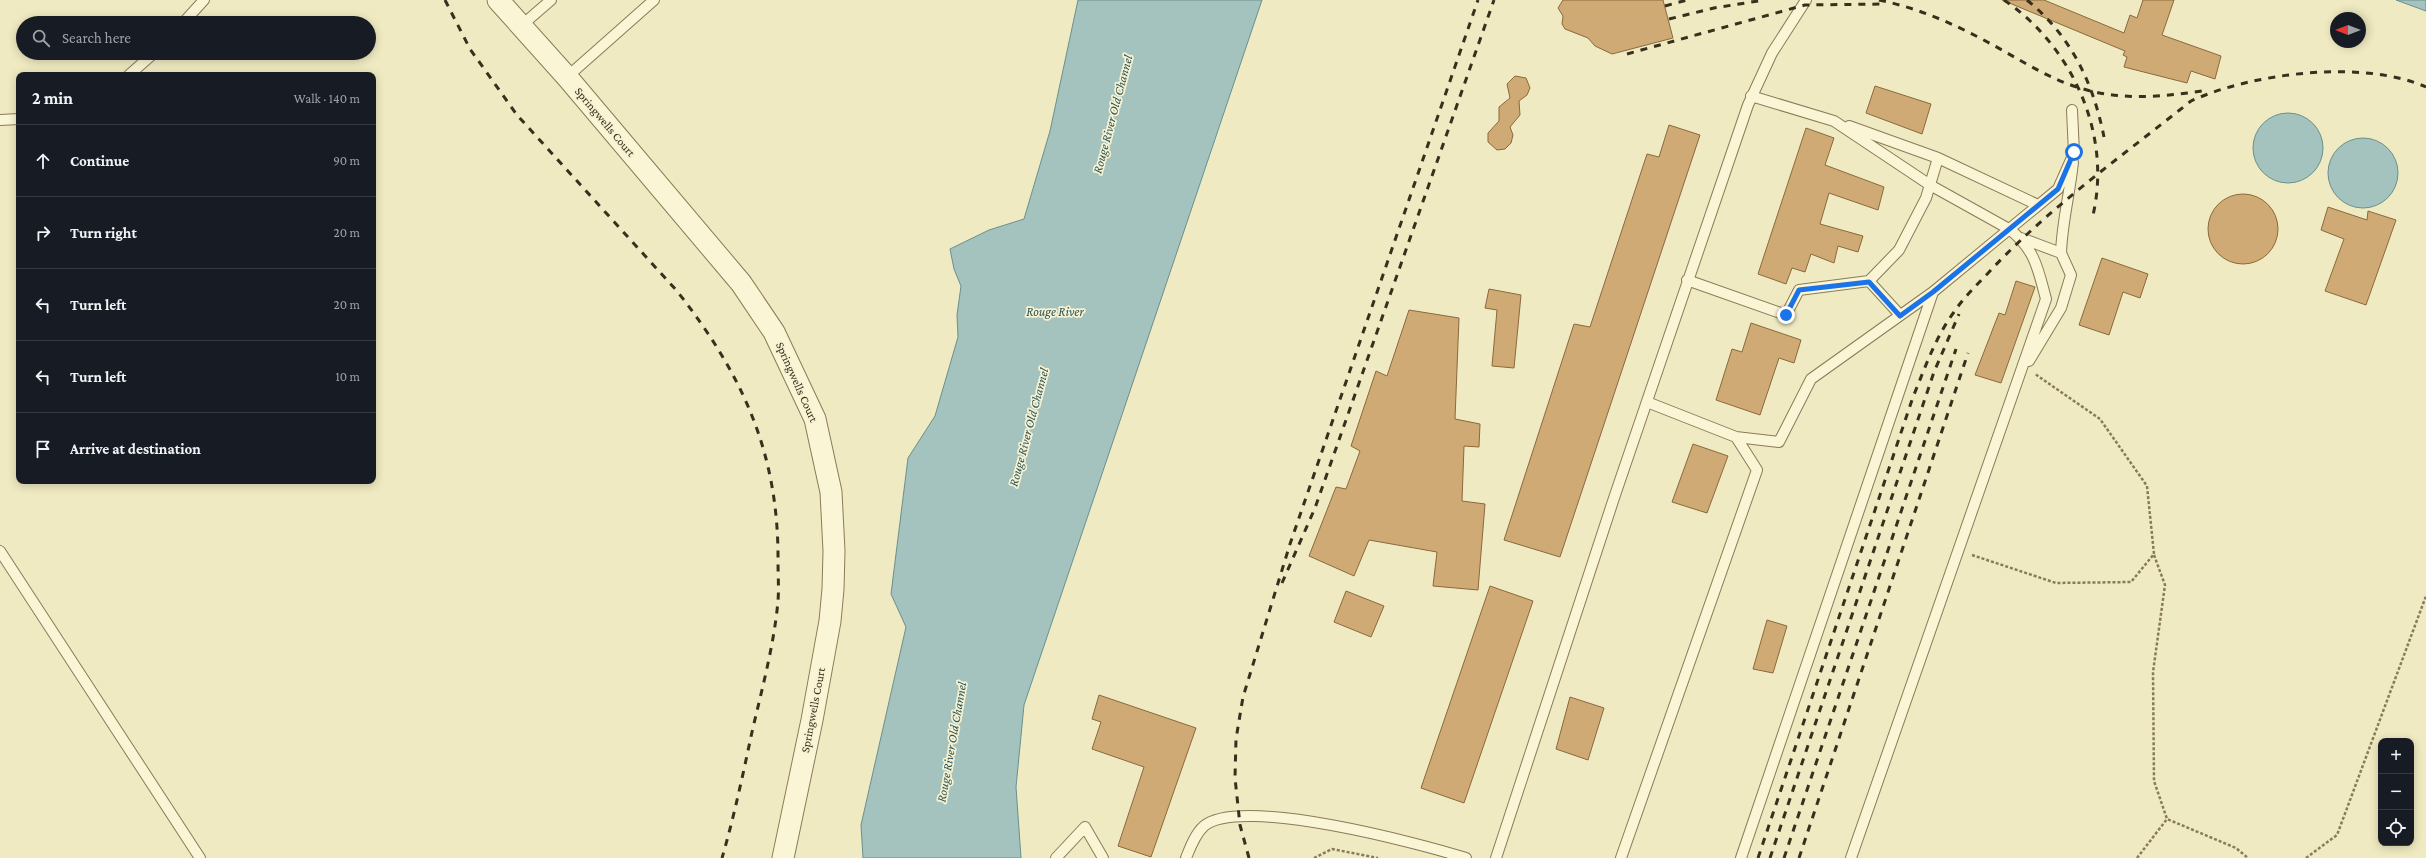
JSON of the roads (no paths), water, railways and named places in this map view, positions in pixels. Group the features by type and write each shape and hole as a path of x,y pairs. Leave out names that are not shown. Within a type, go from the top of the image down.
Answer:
{"street":[{"name":"Springwells Court","path":"498,0 567,77 741,283 774,332 815,419 831,492 834,552 833,589 830,621 814,712 783,858"}],"lane":[{"path":"189,16 204,0"},
{"path":"521,26 551,0"},
{"path":"567,77 654,0"},
{"path":"1496,858 1687,280 1751,96 1772,53 1806,0"},
{"path":"132,72 146,60"},
{"path":"1751,96 1834,121 1938,158 2038,205"},
{"path":"2018,381 2061,308 2071,275 2061,253 2062,223 2070,197 2074,152 2072,110"},
{"path":"0,120 16,118"},
{"path":"1834,121 1930,185 2009,229 2021,238 2061,253"},
{"path":"1647,402 1736,437 1779,442 1811,378 1933,292 2058,189 2074,152"},
{"path":"1687,280 1786,315 1799,290 1869,282 1899,250 1926,198 1938,158"},
{"path":"1851,858 2046,299 2036,260 2021,238"},
{"path":"1869,282 1900,316"},
{"path":"1741,858 1933,292"},
{"path":"1621,858 1757,470 1736,437"},
{"path":"0,551 200,858"},
{"path":"1186,858 1190,846 1204,826 1225,818 1264,816 1371,833 1422,844 1466,858"},
{"path":"1056,858 1084,827 1103,858"}],"water":[{"name":"Rouge River","path":"1078,0 1262,0 1024,705 1016,787 1021,858 863,858 861,825 906,627 891,594 908,458 935,416 958,337 957,315 961,286 954,269 950,249 989,230 1024,219 1050,131"},
{"path":"2396,0 2426,0 2426,11"},
{"path":"2281,113 2295,113 2308,119 2317,128 2321,134 2323,148 2321,162 2313,173 2302,181 2295,183 2281,183 2274,181 2263,173 2255,162 2253,155 2253,141 2255,134 2263,123 2274,115"},
{"path":"2363,138 2376,141 2388,148 2395,160 2398,173 2395,186 2388,198 2376,205 2363,208 2350,205 2338,198 2331,186 2328,173 2331,160 2338,148 2350,141"}],"railway":[{"path":"445,0 470,49 517,115 677,291 700,322 721,354 738,385 753,418 764,451 772,486 777,523 778,601 774,634 767,667 722,858"},
{"path":"1249,858 1240,825 1235,778 1236,739 1243,697 1290,544 1478,0"},
{"path":"1282,583 1315,508 1494,0"},
{"path":"1665,6 1687,0"},
{"path":"1669,19 1714,8 1764,0"},
{"path":"1879,0 1927,14 1958,27 2043,73 2076,87 2102,93 2132,96 2163,96 2208,90"},
{"path":"2004,0 2028,19 2049,42 2067,67 2081,94 2091,124 2097,154 2097,184 2093,215"},
{"path":"2027,0 2056,29 2078,61 2094,97 2104,137"},
{"path":"1627,54 1805,5 1884,4"},
{"path":"1758,858 1913,397 1941,332 1966,296 2037,225 2113,162 2191,101 2216,91 2245,83 2308,73 2371,73 2400,78 2426,87"},
{"path":"1770,858 1934,372 1959,314"},
{"path":"1784,858 1956,349"},
{"path":"1799,858 1968,353"}],"water label":[{"name":"Rouge River Old Channel","path":"1112,114"},
{"name":"Rouge River Old Channel","path":"1028,427"},
{"name":"Rouge River Old Channel","path":"951,742"}]}
